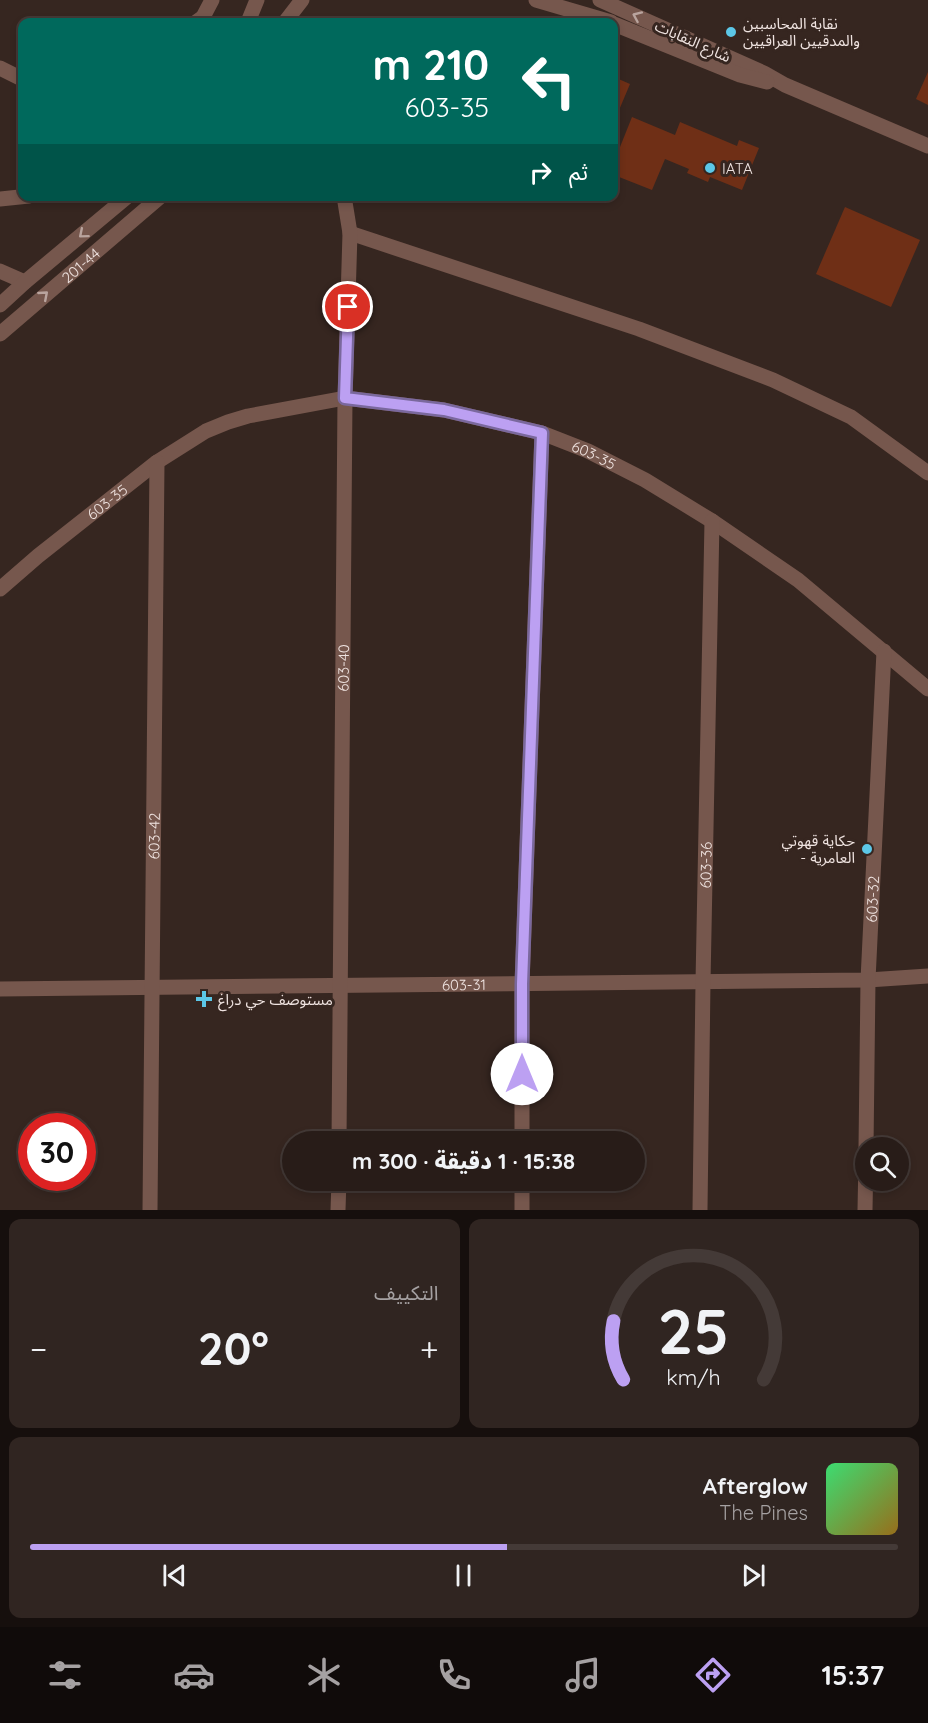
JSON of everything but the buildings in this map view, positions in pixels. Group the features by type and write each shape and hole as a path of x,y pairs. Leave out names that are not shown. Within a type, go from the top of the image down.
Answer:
{"street":[{"path":"201,18 212,0"},
{"path":"250,18 257,0"},
{"path":"288,18 302,0"},
{"name":"شارع النقابات","path":"536,0 595,18"},
{"name":"شارع النقابات","path":"600,0 764,73 785,85 928,146"},
{"name":"شارع النقابات","path":"618,25 740,75 785,85"},
{"path":"0,68 18,77"},
{"path":"0,199 18,197"},
{"name":"201-44","path":"0,305 122,201"},
{"name":"201-44","path":"0,334 155,201"},
{"name":"603-40","path":"339,1131 345,398 350,233 345,201"},
{"path":"350,233 639,329 773,380 850,417 928,473"},
{"path":"0,271 25,282"},
{"name":"603-35","path":"0,589 157,462 206,431 248,416 345,398 444,410 542,433 588,451 645,480 712,521 798,580 928,689"},
{"path":"522,1131 522,984 542,433"},
{"name":"603-42","path":"150,1210 157,462"},
{"name":"603-36","path":"700,1210 712,521"},
{"name":"603-32","path":"866,1137 868,980 884,651"},
{"name":"603-31","path":"0,989 868,980 928,976"},
{"path":"338,1210 339,1191"},
{"path":"522,1191 522,1210"},
{"path":"865,1191 865,1210"}],"place":[{"name":"نقابة المحاسبين والمدقيين العراقيين","path":"731,32"},
{"name":"IATA","path":"710,168"},
{"name":"حكاية قهوتي - العامرية","path":"867,849"},
{"name":"مستوصف حي دراغ","path":"204,999"}],"route":[{"path":"348,307 345,398 444,410 542,433 522,984 522,1074"}]}
